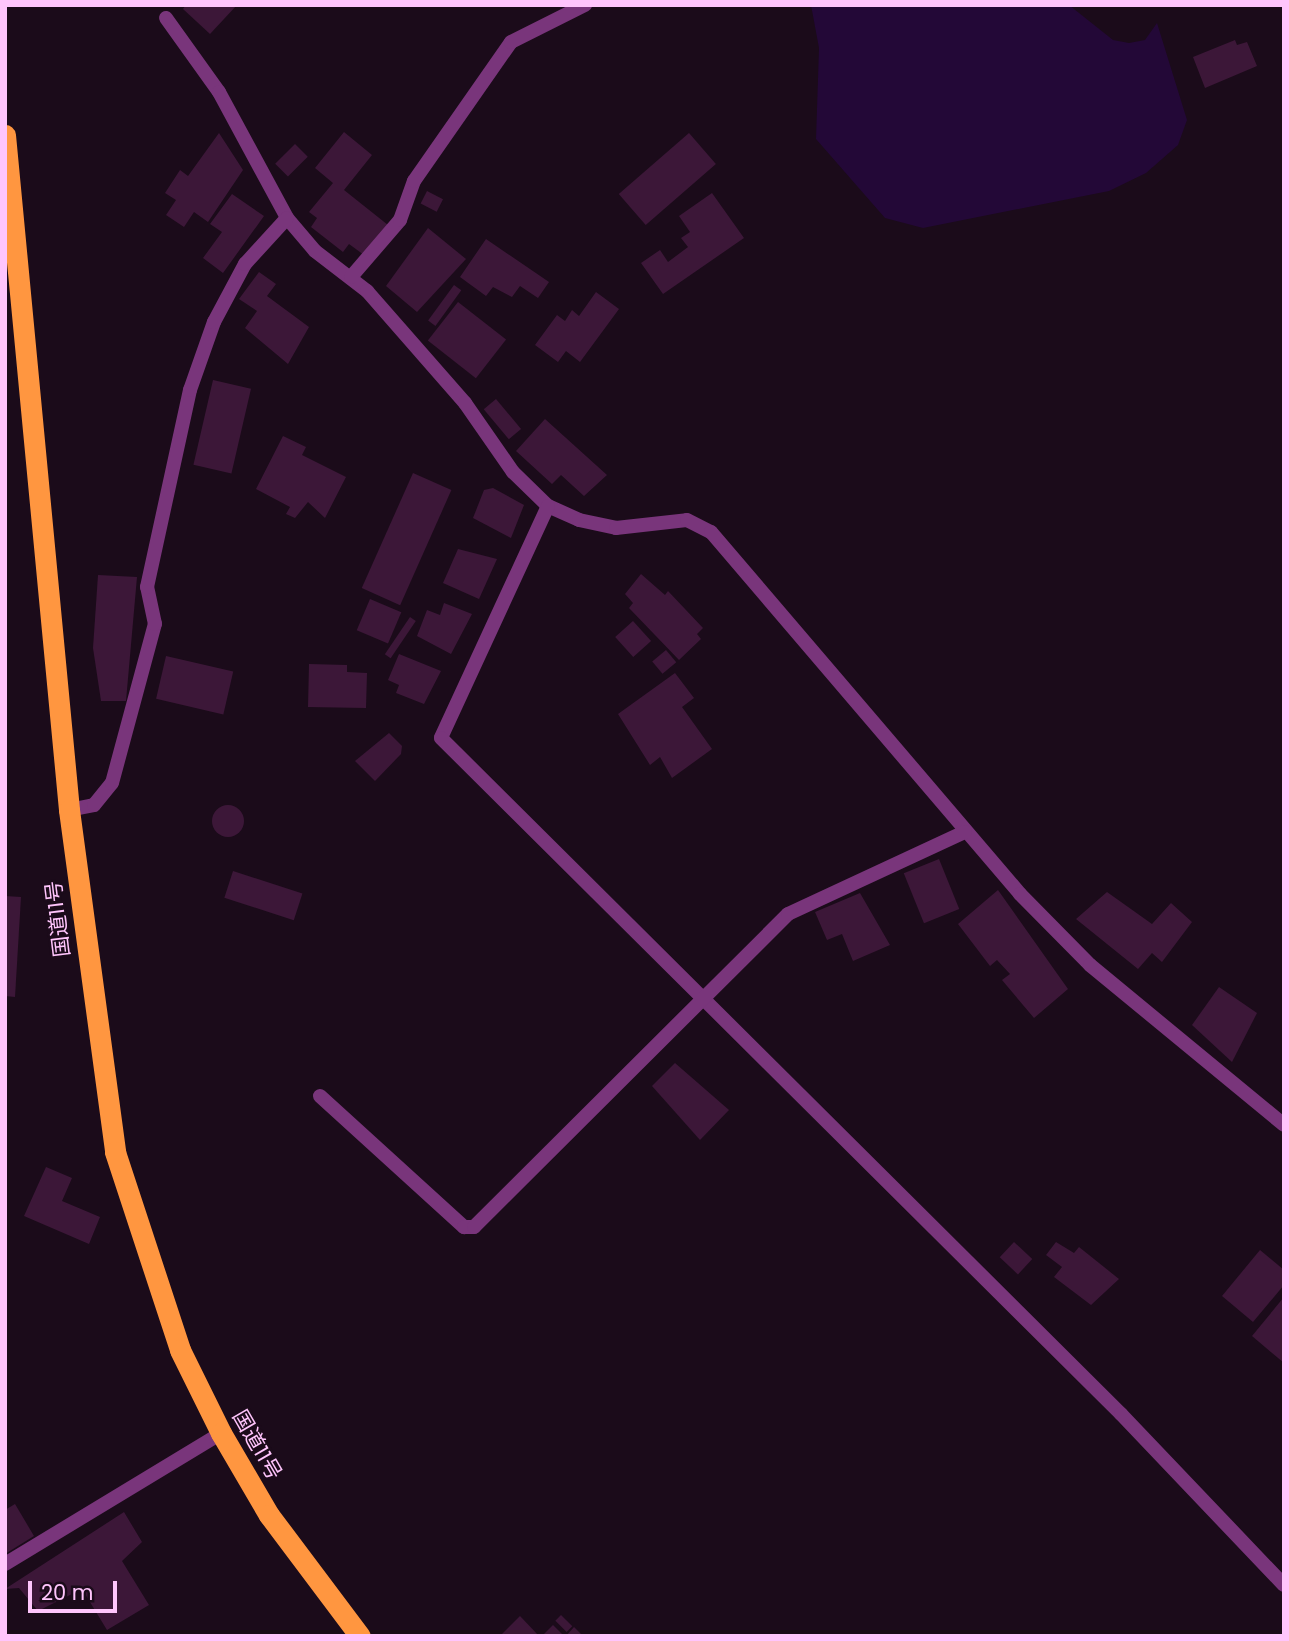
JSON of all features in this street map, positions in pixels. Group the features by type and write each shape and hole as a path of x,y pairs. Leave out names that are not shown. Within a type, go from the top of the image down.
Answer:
{"highway":[{"name":"国道11号","path":"5,135 69,810 115,1152 180,1350 221,1433 269,1515 360,1636"}],"street":[{"path":"351,276 400,220 414,181 511,42 585,5"},
{"path":"166,18 219,92 288,218 315,251 351,276 548,506 616,528 687,520 711,532 965,832 1090,965 1284,1125"},
{"path":"69,810 93,805 112,783 155,624 147,587 187,403 214,322 244,264 288,218"},
{"path":"548,506 441,738 705,996 1284,1586"},
{"path":"320,1096 464,1227 474,1227 705,996 806,901 965,832"},
{"path":"5,1564 221,1433"}],"shaded area":[{"path":"811,5 1069,5 1113,40 1129,43 1145,40 1157,23 1187,120 1178,145 1146,173 1109,191 923,228 885,218 816,139 819,48"}],"building":[{"path":"186,5 237,5 210,34 183,9"},
{"path":"1235,40 1237,45 1247,42 1257,66 1205,88 1193,57"},
{"path":"344,132 372,155 344,190 388,225 364,255 349,244 343,252 311,227 317,218 309,212 333,183 315,168"},
{"path":"219,133 243,170 208,222 194,212 184,227 166,215 176,200 165,193 180,170 188,176"},
{"path":"689,133 716,164 646,225 619,194"},
{"path":"295,144 308,157 288,177 275,164"},
{"path":"427,191 443,199 437,212 421,203"},
{"path":"712,193 744,238 663,294 641,263 660,250 668,262 688,247 681,238 690,232 679,216"},
{"path":"232,194 264,216 223,273 203,258 222,232 210,224"},
{"path":"428,228 466,259 417,312 386,286"},
{"path":"486,239 549,282 538,298 520,286 512,297 493,287 486,296 460,277"},
{"path":"259,272 276,284 267,296 309,327 288,364 245,328 257,311 239,299"},
{"path":"454,285 461,290 435,326 428,321"},
{"path":"596,292 619,309 580,362 566,351 558,362 535,345 557,315 565,321 572,310 579,316"},
{"path":"458,302 506,340 476,378 428,341"},
{"path":"213,380 251,389 231,474 193,465"},
{"path":"496,399 521,429 509,439 484,409"},
{"path":"545,419 607,475 584,496 561,475 552,484 516,451"},
{"path":"283,436 306,447 302,455 346,477 325,518 308,502 295,518 286,514 290,507 256,489"},
{"path":"413,473 451,490 400,605 362,588"},
{"path":"493,488 524,505 511,538 473,518 484,490"},
{"path":"458,549 497,559 479,599 443,583"},
{"path":"641,574 665,595 668,591 703,628 697,634 701,639 679,660 629,608 633,603 625,594"},
{"path":"98,575 137,577 126,701 101,701 93,648"},
{"path":"370,599 401,612 388,644 357,630"},
{"path":"444,603 472,614 451,654 417,636 427,610 440,615"},
{"path":"410,617 416,621 391,658 385,654"},
{"path":"633,621 651,641 633,657 615,637"},
{"path":"666,650 676,662 662,674 652,662"},
{"path":"399,654 441,671 424,704 396,693 399,685 388,680"},
{"path":"166,656 233,672 223,714 156,699"},
{"path":"309,664 347,665 347,672 367,673 366,708 308,707"},
{"path":"675,673 694,698 682,707 712,749 672,778 660,757 650,765 618,714"},
{"path":"389,733 402,746 401,754 375,781 355,761"},
{"path":"228,805 239,810 244,821 239,832 228,837 217,832 212,821 217,810"},
{"path":"939,859 959,909 924,923 904,873"},
{"path":"233,871 302,894 294,920 224,898"},
{"path":"998,890 1068,989 1034,1018 1002,980 1010,974 997,960 990,966 958,924"},
{"path":"1107,892 1152,924 1171,903 1192,922 1162,962 1152,953 1138,969 1076,919"},
{"path":"860,893 890,945 853,961 842,934 827,940 815,912"},
{"path":"5,896 21,897 15,997 5,996"},
{"path":"1219,987 1257,1013 1232,1062 1192,1025"},
{"path":"675,1063 729,1110 700,1140 652,1086"},
{"path":"46,1167 72,1178 62,1201 100,1217 89,1244 24,1216"},
{"path":"1014,1242 1032,1259 1018,1274 1000,1257"},
{"path":"1056,1242 1074,1253 1079,1247 1119,1279 1091,1305 1054,1277 1062,1267 1046,1255"},
{"path":"1260,1250 1284,1270 1284,1285 1253,1322 1222,1296"},
{"path":"1284,1297 1284,1363 1252,1336"},
{"path":"15,1504 34,1536 5,1554 5,1510"},
{"path":"124,1512 142,1542 122,1561 149,1605 107,1630 82,1589 38,1611 19,1588 5,1589"},
{"path":"561,1615 572,1626 567,1632 555,1621"},
{"path":"520,1616 539,1636 500,1636"},
{"path":"553,1625 564,1636 542,1636"},
{"path":"574,1627 582,1635 591,1636 566,1636"}]}
